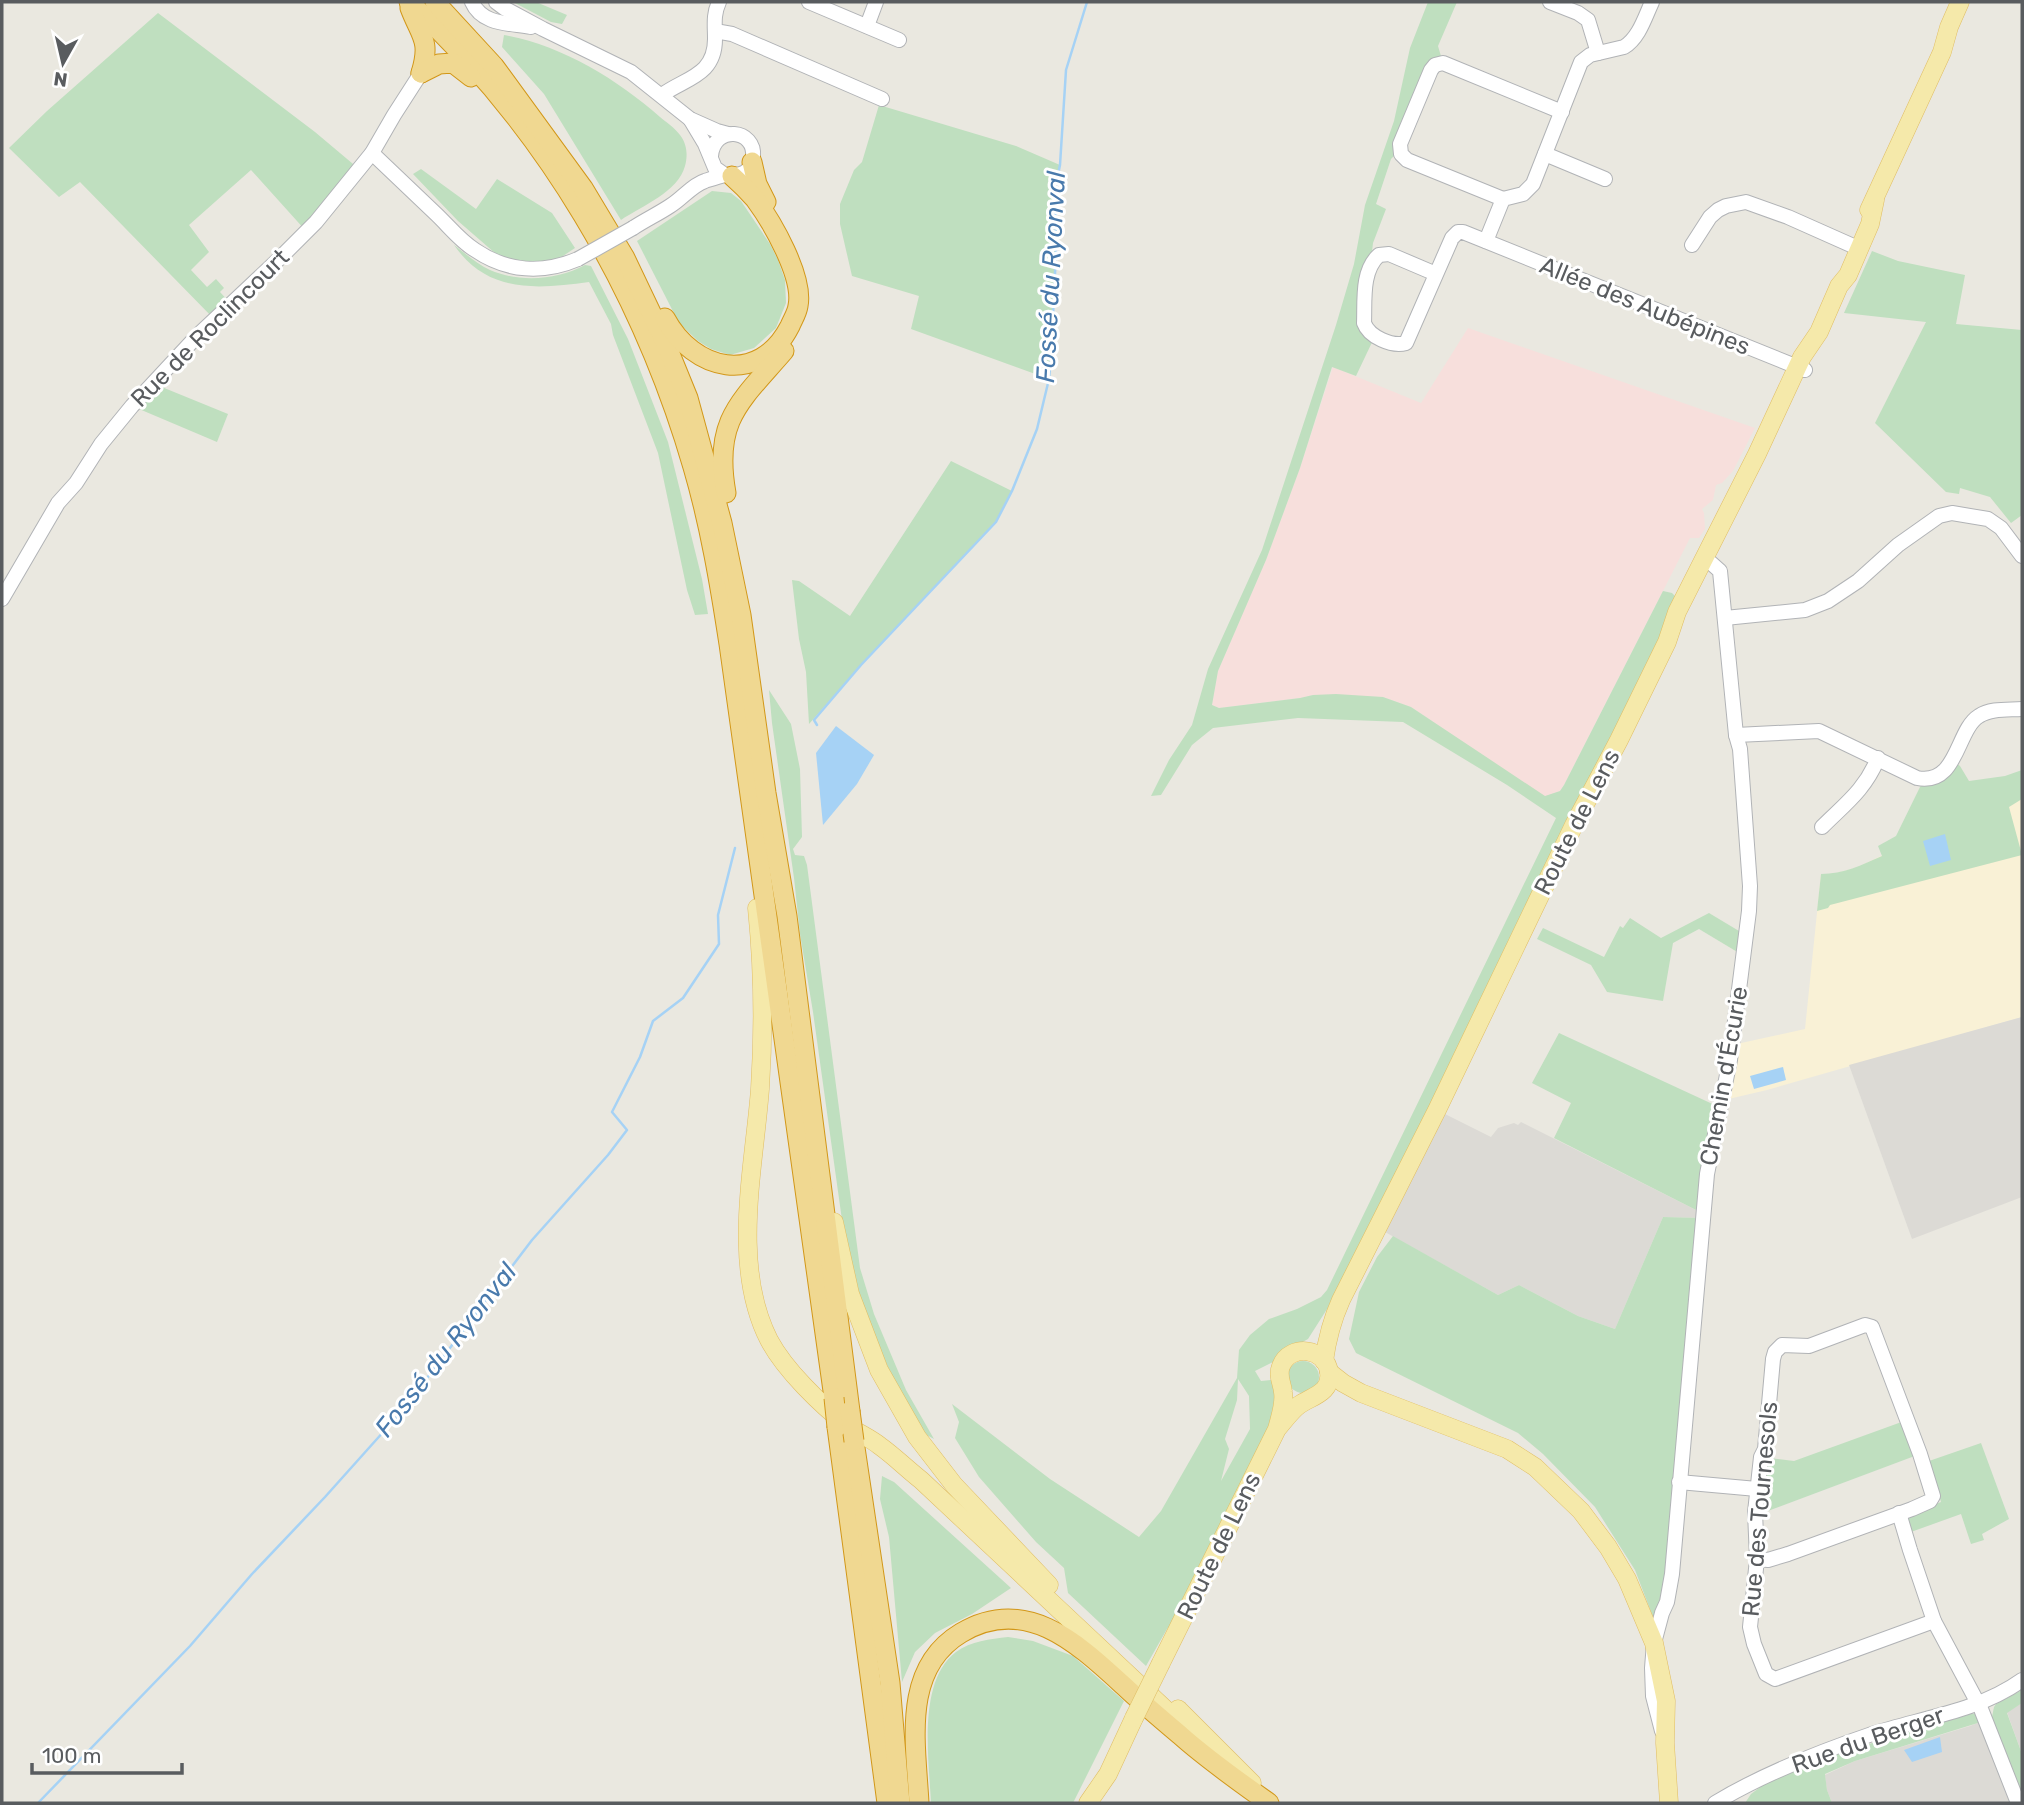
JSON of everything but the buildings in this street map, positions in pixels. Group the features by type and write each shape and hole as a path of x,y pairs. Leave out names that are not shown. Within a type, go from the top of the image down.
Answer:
{"highway":[{"path":"408,2 424,35 426,52 421,73"},
{"path":"408,2 454,46 512,114 563,183 612,267 643,329 677,414 694,468 719,579 834,1398 887,1803"},
{"path":"435,2 494,65 607,225 666,344 688,398 705,457 741,615 766,793 787,916 854,1441 890,1683 900,1803"},
{"path":"421,73 439,64 453,63 512,114"},
{"path":"535,120 559,140 607,210 670,328 690,350 723,366 747,364 769,353 785,336 796,313 799,297 794,271 755,199 729,176"},
{"path":"741,615 743,583 722,473 724,436 744,397 793,341 805,319 809,298 802,265 760,193 752,162"},
{"path":"919,1803 915,1718 917,1699 927,1670 940,1650 957,1635 985,1621 1006,1618 1037,1624 1070,1640 1206,1759 1270,1803"}],"main road":[{"name":"Route de Lens","path":"1942,52 1960,2"},
{"name":"Route de Lens","path":"1327,1367 1327,1339 1334,1314 1437,1110 1568,837 1667,642 1677,612 1707,561 1801,368 1805,350 1819,332 1839,286 1840,272 1855,247 1942,52 1969,2"},
{"path":"756,838 754,879 761,945 763,1021 748,1263 752,1294 770,1341 788,1367 815,1396 848,1426 880,1446 920,1480 1166,1710 1270,1803"},
{"path":"819,1169 835,1223 850,1294 879,1370 917,1437 954,1485 1024,1560 1174,1704 1270,1803"},
{"path":"1277,1429 1283,1404 1279,1374 1283,1362 1292,1354 1304,1350 1334,1314"},
{"path":"1304,1350 1315,1353 1343,1383 1361,1393 1507,1449 1535,1467 1581,1511 1608,1547 1627,1579 1654,1643 1666,1701 1665,1743 1669,1803"},
{"path":"1277,1429 1298,1406 1324,1390 1329,1379 1327,1367"},
{"path":"1283,1389 1294,1398 1308,1400"},
{"name":"Route de Lens","path":"1088,1803 1108,1774 1277,1429"}],"street":[{"path":"482,2 474,2 482,16 489,20 543,29"},
{"path":"372,153 473,250 508,266 535,270 578,259 672,205 702,181 742,174 752,162 753,153 748,140 690,119 631,72 543,29 496,2"},
{"path":"662,95 702,72 709,64 715,48 713,21 719,2"},
{"path":"809,2 899,40"},
{"path":"867,26 876,2"},
{"path":"1550,2 1588,20 1598,53"},
{"path":"1562,111 1438,63 1431,70 1400,144 1401,154 1407,160 1503,199 1527,191 1533,184 1562,111 1581,62 1598,53 1629,45 1652,2"},
{"path":"715,31 732,34 882,99"},
{"name":"Rue de Roclincourt","path":"2,598 58,503 76,483 101,444 144,391 198,335 316,222 372,153 421,73"},
{"path":"690,119 715,168 729,176"},
{"path":"702,181 717,139 728,134"},
{"path":"1545,154 1604,180"},
{"path":"1486,242 1503,199"},
{"path":"1692,245 1710,217 1718,210 1746,202 1788,217 1855,247"},
{"name":"Allée des Aubépines","path":"1436,274 1455,234 1463,232 1801,368"},
{"path":"1389,254 1436,274 1406,343 1396,344 1375,336 1366,329 1366,281 1371,264 1379,255 1389,254"},
{"path":"1725,618 1805,610 1828,601 1858,581 1898,545 1938,516 1952,513 1988,519 2001,528 2022,556"},
{"name":"Chemin d'Écurie","path":"1654,1643 1672,1574 1707,1174 1730,1060 1749,911 1750,886 1740,749 1736,735 1720,572 1707,561"},
{"path":"1736,735 1819,731 1917,778 1926,779 1934,778 1953,760 1971,724 1979,715 2022,709"},
{"path":"1822,827 1871,777 1878,758"},
{"name":"Rue des Tournesols","path":"1899,1513 1930,1501 1933,1496 1872,1327 1865,1325 1809,1346 1782,1345 1775,1352 1770,1382 1765,1449 1761,1457 1755,1512 1757,1559 1750,1627 1766,1674 1775,1679 1934,1621"},
{"path":"1679,1482 1757,1489"},
{"path":"1757,1559 1768,1560 1788,1554 1899,1513 1934,1621 1977,1703 2018,1803"},
{"path":"1642,1614 1653,1617 1664,1607"},
{"name":"Rue du Berger","path":"1715,1803 1741,1788 1835,1748 1872,1734 1977,1703 2000,1694 2022,1680"},
{"path":"1095,1803 1108,1774"}],"shaded area":[{"path":"1468,328 1755,428 1733,471 1722,483 1716,485 1713,500 1702,509 1705,529 1699,538 1690,538 1564,785 1560,791 1545,797 1411,707 1383,697 1313,695 1219,708 1212,705 1218,671 1266,560 1333,367 1421,403"},
{"path":"2022,788 2022,1017 1720,1101 1732,1045 1805,1029 1821,874 1856,868"},
{"path":"2022,1017 2022,1197 1912,1239 1849,1065"},
{"path":"1437,1110 1491,1137 1498,1128 1514,1123 1518,1125 1521,1122 1702,1213 1702,1218 1663,1217 1615,1329 1578,1316 1519,1285 1498,1295 1385,1232"},
{"path":"2022,1703 2022,1754 2007,1712"},
{"path":"1992,1717 2022,1803 1832,1803 1825,1775 1855,1761"}],"green space":[{"path":"513,2 536,2 567,15 562,24 551,22"},
{"path":"1428,2 1457,2 1438,46 1443,63 1435,65 1399,151 1391,159 1376,204 1386,209 1373,243 1364,323 1375,336 1356,376 1332,367 1300,468 1266,560 1218,671 1212,705 1219,708 1313,695 1383,697 1411,707 1545,796 1560,791 1564,785 1663,591 1672,593 1677,598 1672,615 1336,1295 1308,1339 1287,1347 1273,1362 1255,1371 1261,1381 1271,1380 1278,1401 1263,1444 1173,1622 1146,1666 1068,1593 1064,1568 1036,1542 979,1477 955,1438 959,1422 952,1404 1050,1479 1139,1537 1161,1511 1237,1378 1239,1350 1250,1335 1269,1319 1321,1297 1327,1290 1556,818 1403,722 1298,718 1213,728 1192,745 1161,795 1151,796 1169,760 1192,725 1208,669 1262,550 1354,264 1365,205 1394,121 1410,48","holes":["1238,1379 1249,1396 1250,1429 1221,1481 1229,1449 1225,1439 1237,1400"]},
{"path":"158,13 315,132 359,169 306,231 251,170 189,225 209,252 191,270 207,287 216,279 224,288 220,292 231,304 215,320 80,182 59,197 9,148"},
{"path":"504,35 567,55 607,77 678,132 687,154 685,166 675,183 621,220 544,94 502,47"},
{"path":"879,105 1016,146 1060,165 1055,189 1056,253 1049,379 911,329 919,296 852,276 840,224 840,204 854,170 862,162"},
{"path":"421,169 476,209 497,179 552,213 575,248 554,262 503,260 458,221 413,174"},
{"path":"712,191 731,193 741,201 770,244 785,280 786,303 776,328 754,348 730,355 711,349 698,341 679,323 637,241"},
{"path":"454,245 485,268 514,277 551,277 585,265 591,266 628,339 668,442 708,614 695,615 687,590 658,453 611,324 589,282 532,286 498,280 467,261"},
{"path":"1872,251 1898,261 1965,275 1956,324 2022,330 2022,515 2011,523 1990,497 1960,488 1959,494 1946,492 1875,423 1926,322 1844,313"},
{"path":"152,383 228,414 217,442 132,406"},
{"path":"951,461 1012,491 996,522 809,724 806,672 792,580 799,581 850,616"},
{"path":"769,690 791,724 800,769 802,837 793,849 795,855 804,856 807,865 860,1268 874,1314 906,1390 934,1439 923,1433 901,1397 860,1303 842,1220 800,934"},
{"path":"1953,760 1969,781 2005,776 2022,770 2022,799 2009,807 2022,855 1830,905 1817,911 1821,874 1845,871 1882,856 1878,846 1896,836 1920,787 1926,779"},
{"path":"1709,913 1739,931 1739,953 1699,929 1673,943 1663,1001 1607,992 1591,965 1537,939 1543,928 1604,957 1620,926 1623,928 1630,918 1661,938"},
{"path":"1559,1033 1719,1107 1702,1213 1554,1138 1571,1103 1532,1083"},
{"path":"1663,1217 1702,1218 1662,1613 1653,1617 1635,1570 1595,1507 1543,1454 1518,1433 1356,1353 1349,1339 1359,1292 1377,1257 1393,1236 1498,1295 1519,1285 1578,1316 1615,1329"},
{"path":"1303,1361 1314,1366 1319,1377 1314,1388 1303,1393 1292,1388 1287,1377 1292,1366"},
{"path":"1907,1420 1920,1454 1765,1512 1755,1512 1761,1457 1794,1461"},
{"path":"1981,1443 2009,1519 1982,1534 1984,1540 1971,1544 1961,1514 1911,1532 1908,1521 1911,1514 1941,1502 1929,1461"},
{"path":"882,1476 894,1482 1011,1588 972,1614 935,1633 915,1652 902,1682 889,1537 880,1499"},
{"path":"1008,1637 1033,1641 1073,1656 1124,1701 1073,1803 931,1803 928,1722 935,1682 944,1665 962,1648 981,1641"},
{"path":"2022,1690 2022,1703 2007,1713 2022,1754 2022,1797 1992,1717 1996,1704"},
{"path":"1967,1712 1975,1714 1981,1722 1855,1761 1825,1774 1832,1803 1745,1803 1751,1794 1767,1782 1814,1762"}],"water":[{"path":"836,726 874,755 857,784 823,825 816,753"},
{"path":"1945,834 1951,860 1930,866 1923,841"},
{"path":"1783,1067 1786,1080 1754,1089 1750,1076"},
{"path":"1940,1737 1942,1752 1912,1762 1904,1750"}],"waterway":[{"name":"Fossé du Ryonval","path":"817,725 814,720 861,665 996,522 1012,491 1037,429 1049,379 1051,358 1056,253 1055,189 1060,165 1066,70 1087,2"},
{"name":"Fossé du Ryonval","path":"38,1803 190,1646 252,1574 402,1411 532,1240 627,1130 612,1112 640,1057 653,1021 683,998 719,944 718,915 735,848"}]}
